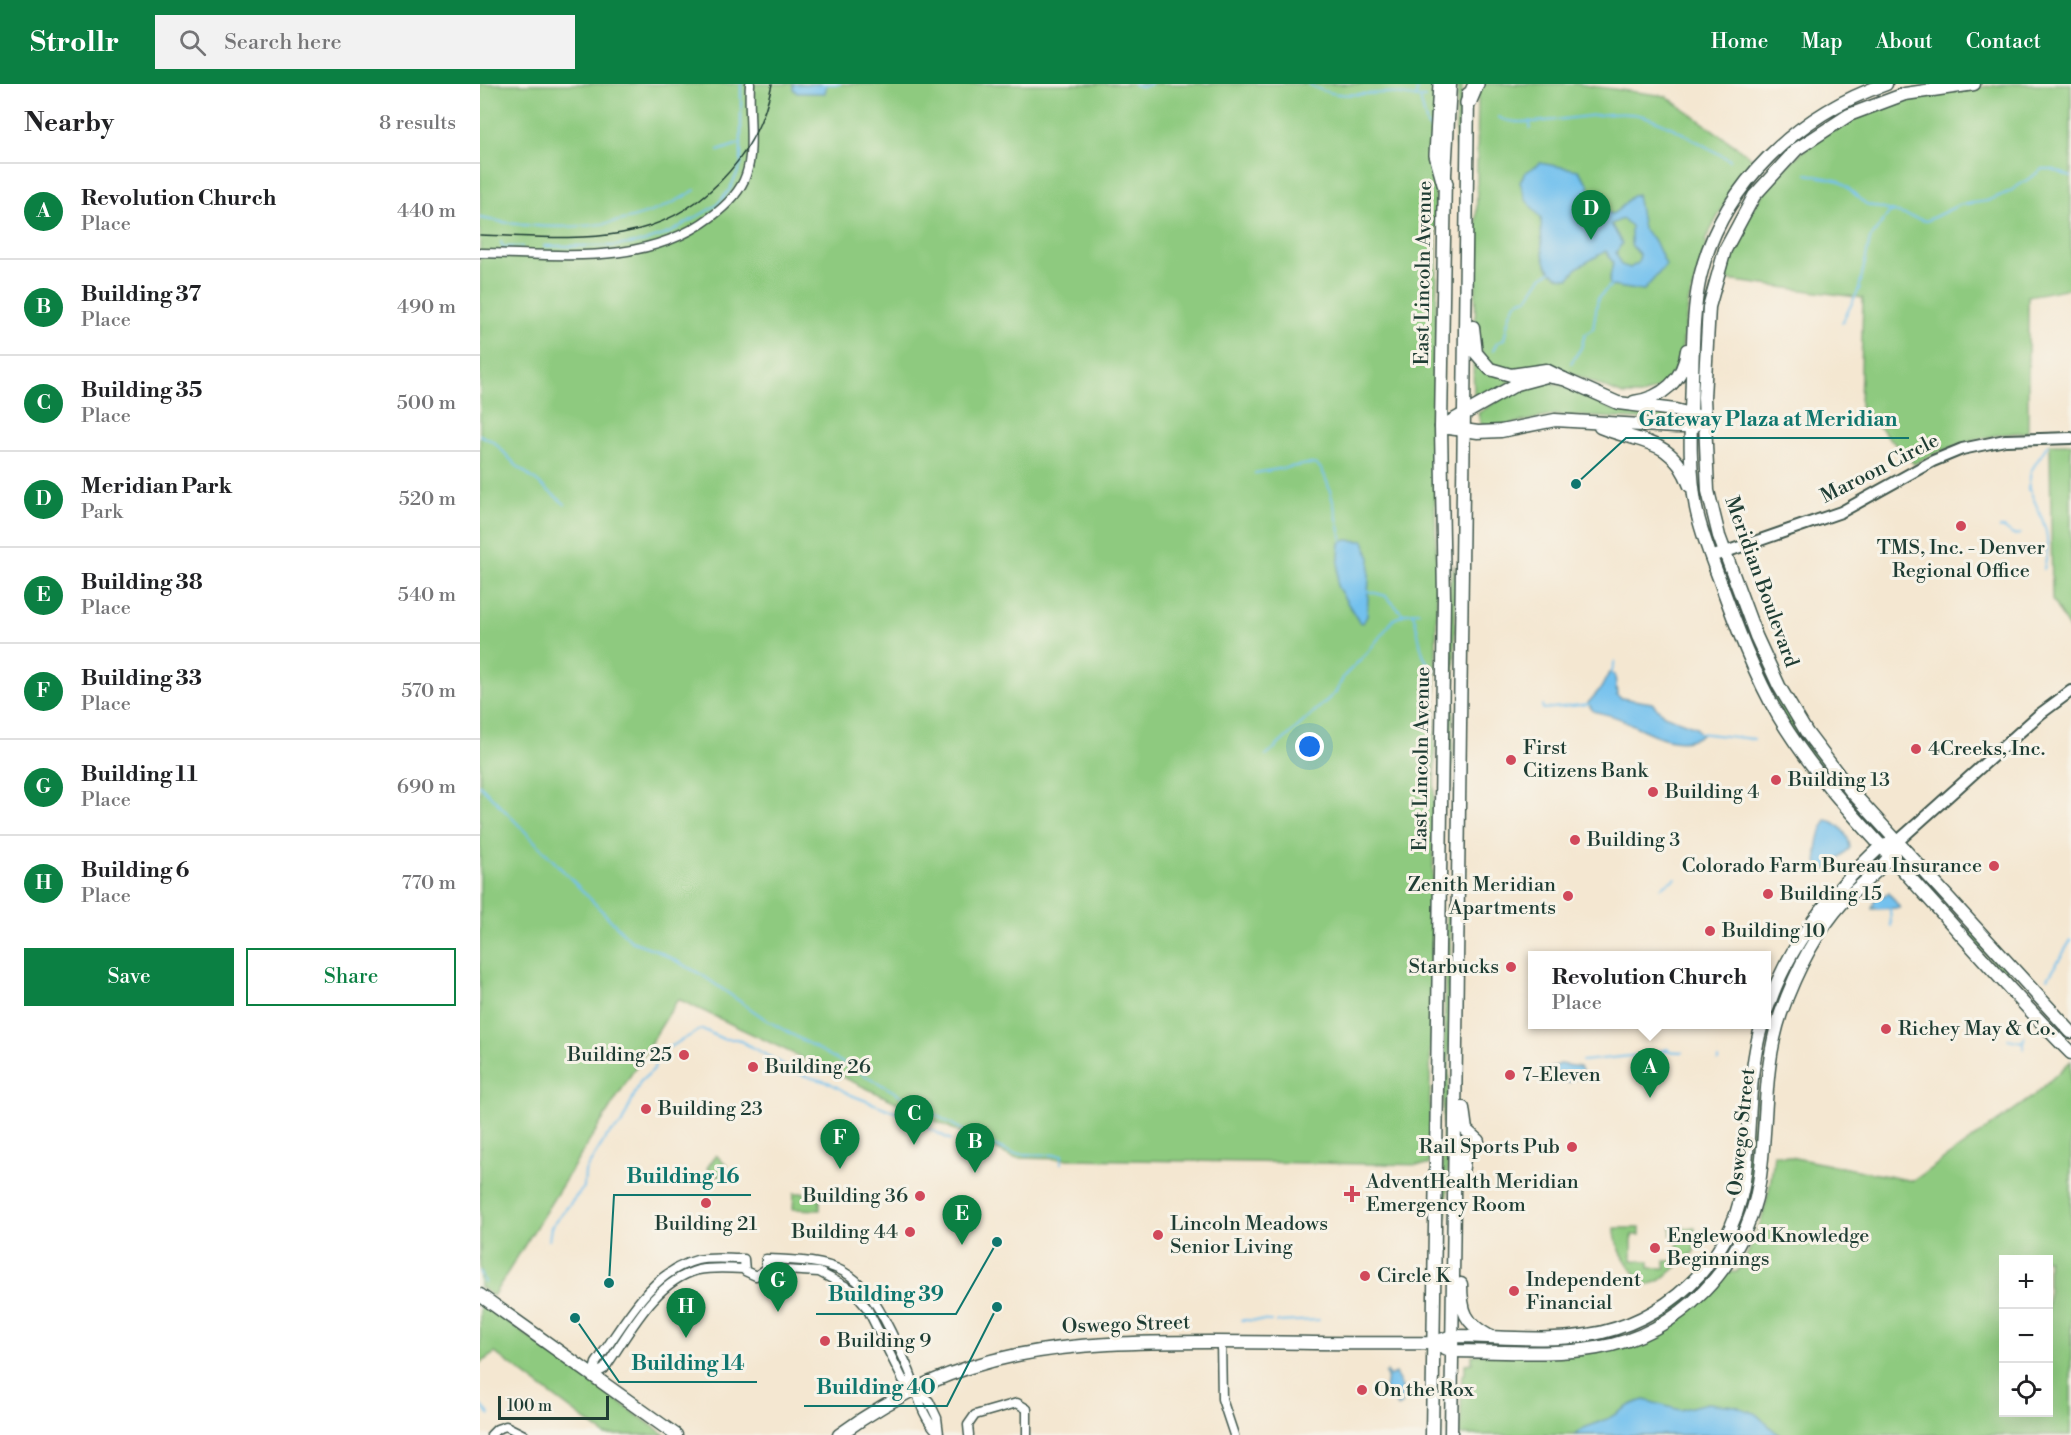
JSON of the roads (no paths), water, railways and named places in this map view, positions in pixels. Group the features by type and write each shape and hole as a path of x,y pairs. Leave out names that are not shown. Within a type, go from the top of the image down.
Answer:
{"highway":[{"path":"1441,84 1437,155 1445,184"},
{"path":"1468,104 1476,84"}],"main road":[{"name":"East Lincoln Avenue","path":"1432,1435 1444,598 1441,427 1445,184 1450,84"},
{"name":"East Lincoln Avenue","path":"1451,1435 1468,84"},
{"name":"Meridian Boulevard","path":"1886,84 1867,87 1811,120 1760,165 1721,224 1699,281 1693,340 1691,427 1695,505 1711,557 1748,656 1780,718 1817,773 2071,1053"},
{"name":"Meridian Boulevard","path":"1974,84 1911,93 1873,104 1827,127 1797,149 1761,187 1736,226 1721,260 1710,302 1706,334 1704,420 1708,497 1725,552 1758,642 1792,709 1836,773 2071,1032"},
{"path":"1466,250 1474,266 1473,344 1481,362 1490,369 1502,374 1543,370 1618,403 1691,413 1704,420"},
{"path":"1618,403 1654,396 1667,389 1679,376 1686,357 1691,316 1699,281"},
{"path":"1441,427 1528,379 1547,376 1564,379"},
{"path":"1441,427 1501,431 1555,420 1590,424 1691,427 1704,420"},
{"path":"1590,424 1653,442 1664,449 1684,472 1695,505"},
{"path":"1771,998 1785,965 1814,918 1851,875 1897,842"},
{"name":"Oswego Street","path":"1433,1343 1452,1351 1566,1352 1606,1347 1628,1340 1662,1324 1692,1303 1709,1286 1734,1252 1754,1205 1760,1173 1767,1070 1775,1033 1791,987 1830,918 1886,851"},
{"name":"Oswego Street","path":"839,1435 882,1407 916,1389 969,1367 1050,1347 1110,1342 1433,1343 1452,1336 1571,1336 1608,1331 1659,1309 1696,1278 1722,1243 1739,1204 1745,1168 1753,1066 1761,1029"},
{"path":"1454,1208 1462,1197 1463,1157 1479,1141 1467,1132 1463,1124 1464,1056 1456,1037"},
{"path":"1453,1238 1461,1259 1463,1313 1470,1325 1489,1336"},
{"path":"480,1295 676,1435"}],"street":[{"path":"480,253 618,253 664,243 701,225 731,200 746,176 750,155 748,110 750,84"},
{"path":"1867,87 1873,104"},
{"name":"Maroon Circle","path":"1711,557 1841,512 1936,460 1962,449 2005,440 2071,438"},
{"path":"1897,842 2034,719 2071,691"},
{"path":"593,1375 596,1363 646,1294 665,1275 702,1259 744,1259 744,1269 748,1274 756,1276 766,1269 819,1272 851,1289 867,1308 903,1380 929,1401 937,1418 939,1433"},
{"path":"766,1269 766,1259 821,1262 842,1271 859,1283 877,1306 916,1389"},
{"path":"593,1375 604,1369 654,1299 669,1284 700,1270 744,1269"},
{"path":"1221,1342 1222,1394 1234,1435"},
{"path":"969,1435 968,1425 975,1415 1017,1403 1027,1409 1027,1435"},
{"path":"490,1435 502,1427 513,1428 524,1435"}],"water":[{"path":"793,84 827,84 825,93 797,93 793,89"},
{"path":"1540,163 1578,170 1588,183 1594,205 1611,214 1637,194 1643,229 1655,241 1666,265 1643,291 1611,286 1609,282 1613,263 1606,251 1578,267 1569,278 1551,271 1543,256 1541,218 1526,200 1520,182 1525,173","holes":["1622,219 1631,226 1631,245 1640,255 1638,263 1630,268 1621,265 1616,253 1622,243 1611,224"]},
{"path":"1345,540 1364,541 1370,558 1367,616 1363,623 1359,622 1337,586 1340,543"},
{"path":"1609,673 1615,675 1617,695 1621,698 1652,703 1664,715 1696,727 1701,735 1683,741 1663,738 1618,718 1593,711 1588,703 1601,688"},
{"path":"1826,820 1835,823 1842,830 1848,838 1850,848 1821,874 1817,862 1818,847"},
{"path":"1889,893 1900,908 1872,909 1875,899"},
{"path":"1560,1064 1580,1067 1584,1074 1568,1083 1562,1076 1551,1072 1551,1068"},
{"path":"1387,1372 1389,1376 1395,1373 1402,1387 1401,1405 1398,1407 1385,1389"},
{"path":"1644,1400 1680,1410 1707,1403 1736,1406 1756,1414 1779,1435 1575,1435 1585,1427 1605,1420 1628,1406"}],"waterway":[{"path":"544,246 614,246 643,242 669,233 717,205 730,189 741,165 741,84"},
{"path":"821,84 840,84"},
{"path":"1134,84 1142,87 1151,84"},
{"path":"1308,84 1337,94 1387,93 1425,98"},
{"path":"1416,98 1418,84"},
{"path":"1420,98 1427,125 1432,130"},
{"path":"1498,117 1510,121 1526,122 1606,114 1639,115 1673,128 1730,160"},
{"path":"1530,121 1530,129"},
{"path":"718,151 741,143"},
{"path":"1807,174 1840,181 1866,204 1926,221 1959,205 1987,201 2009,192 2043,169 2052,169 2071,177"},
{"path":"480,218 535,226 590,225 645,214 670,204 695,190"},
{"path":"1842,323 1859,289 1870,239 1891,210"},
{"path":"501,242 503,247 522,247"},
{"path":"1493,351 1497,343 1504,339 1513,307 1521,300 1528,298 1542,277 1552,271"},
{"path":"1571,363 1581,348 1585,334 1593,329 1598,298 1611,285"},
{"path":"480,435 494,442 516,465 565,504"},
{"path":"2028,490 2031,471 2048,444"},
{"path":"1255,473 1308,464 1317,465 1326,478 1343,544"},
{"path":"2028,486 2042,517 2047,535 2044,569"},
{"path":"2000,528 2004,528 2013,535 2020,534"},
{"path":"1368,591 1386,596 1403,614"},
{"path":"1412,612 1423,653 1430,666 1436,670"},
{"path":"1266,756 1336,692 1344,676 1367,653 1394,619 1407,613 1419,612"},
{"path":"1611,675 1615,661"},
{"path":"1542,705 1543,709 1590,704"},
{"path":"1698,733 1754,739"},
{"path":"480,785 631,941 656,950 702,975 768,1021 975,1137 1014,1154 1062,1155 1061,1163"},
{"path":"1660,888 1676,878"},
{"path":"1890,908 1891,926"},
{"path":"2048,978 2071,940"},
{"path":"549,1240 551,1227 584,1187 585,1171 607,1136 621,1125 640,1082 654,1069 657,1054 702,1029 723,1039 737,1039 781,1063 789,1071 830,1083 851,1095 903,1115 951,1140"},
{"path":"2008,1039 2022,1042 2025,1036"},
{"path":"2024,1040 2024,1049"},
{"path":"1582,1061 1650,1054 1668,1049"},
{"path":"1661,1051 1682,1052"},
{"path":"480,1272 484,1282"},
{"path":"1241,1320 1272,1321"},
{"path":"1277,1322 1319,1320"},
{"path":"480,1404 490,1415"}],"tram line":[{"path":"480,235 587,237 622,233 650,226 675,215 699,200 720,182 738,161 753,137 772,84"}],"place":[{"name":"Meridian Park","path":"1591,240"},
{"name":"Gateway Plaza at Meridian","path":"1576,484"},
{"name":"TMS, Inc. - Denver Regional Office","path":"1961,526"},
{"name":"4Creeks, Inc.","path":"1916,749"},
{"name":"First Citizens Bank","path":"1511,760"},
{"name":"Building 13","path":"1776,780"},
{"name":"Building 4","path":"1653,792"},
{"name":"Building 3","path":"1575,840"},
{"name":"Colorado Farm Bureau Insurance","path":"1994,866"},
{"name":"Building 15","path":"1768,894"},
{"name":"Zenith Meridian Apartments","path":"1568,896"},
{"name":"Building 10","path":"1710,931"},
{"name":"Starbucks","path":"1511,967"},
{"name":"Richey May & Co.","path":"1886,1029"},
{"name":"Building 25","path":"684,1055"},
{"name":"Building 26","path":"753,1067"},
{"name":"7-Eleven","path":"1510,1075"},
{"name":"Revolution Church","path":"1650,1098"},
{"name":"Building 23","path":"646,1109"},
{"name":"Building 35","path":"914,1145"},
{"name":"Rail Sports Pub","path":"1572,1147"},
{"name":"Building 33","path":"840,1169"},
{"name":"Building 37","path":"975,1173"},
{"name":"AdventHealth Meridian Emergency Room","path":"1352,1194"},
{"name":"Building 36","path":"920,1196"},
{"name":"Building 21","path":"706,1203"},
{"name":"Building 44","path":"910,1232"},
{"name":"Lincoln Meadows Senior Living","path":"1158,1235"},
{"name":"Building 39","path":"997,1242"},
{"name":"Building 38","path":"962,1245"},
{"name":"Englewood Knowledge Beginnings","path":"1655,1248"},
{"name":"Circle K","path":"1365,1276"},
{"name":"Building 16","path":"609,1283"},
{"name":"Independent Financial","path":"1514,1291"},
{"name":"Building 40","path":"997,1307"},
{"name":"Building 11","path":"778,1312"},
{"name":"Building 14","path":"575,1318"},
{"name":"Building 6","path":"686,1338"},
{"name":"Building 9","path":"825,1341"},
{"name":"On the Rox","path":"1362,1390"}]}
